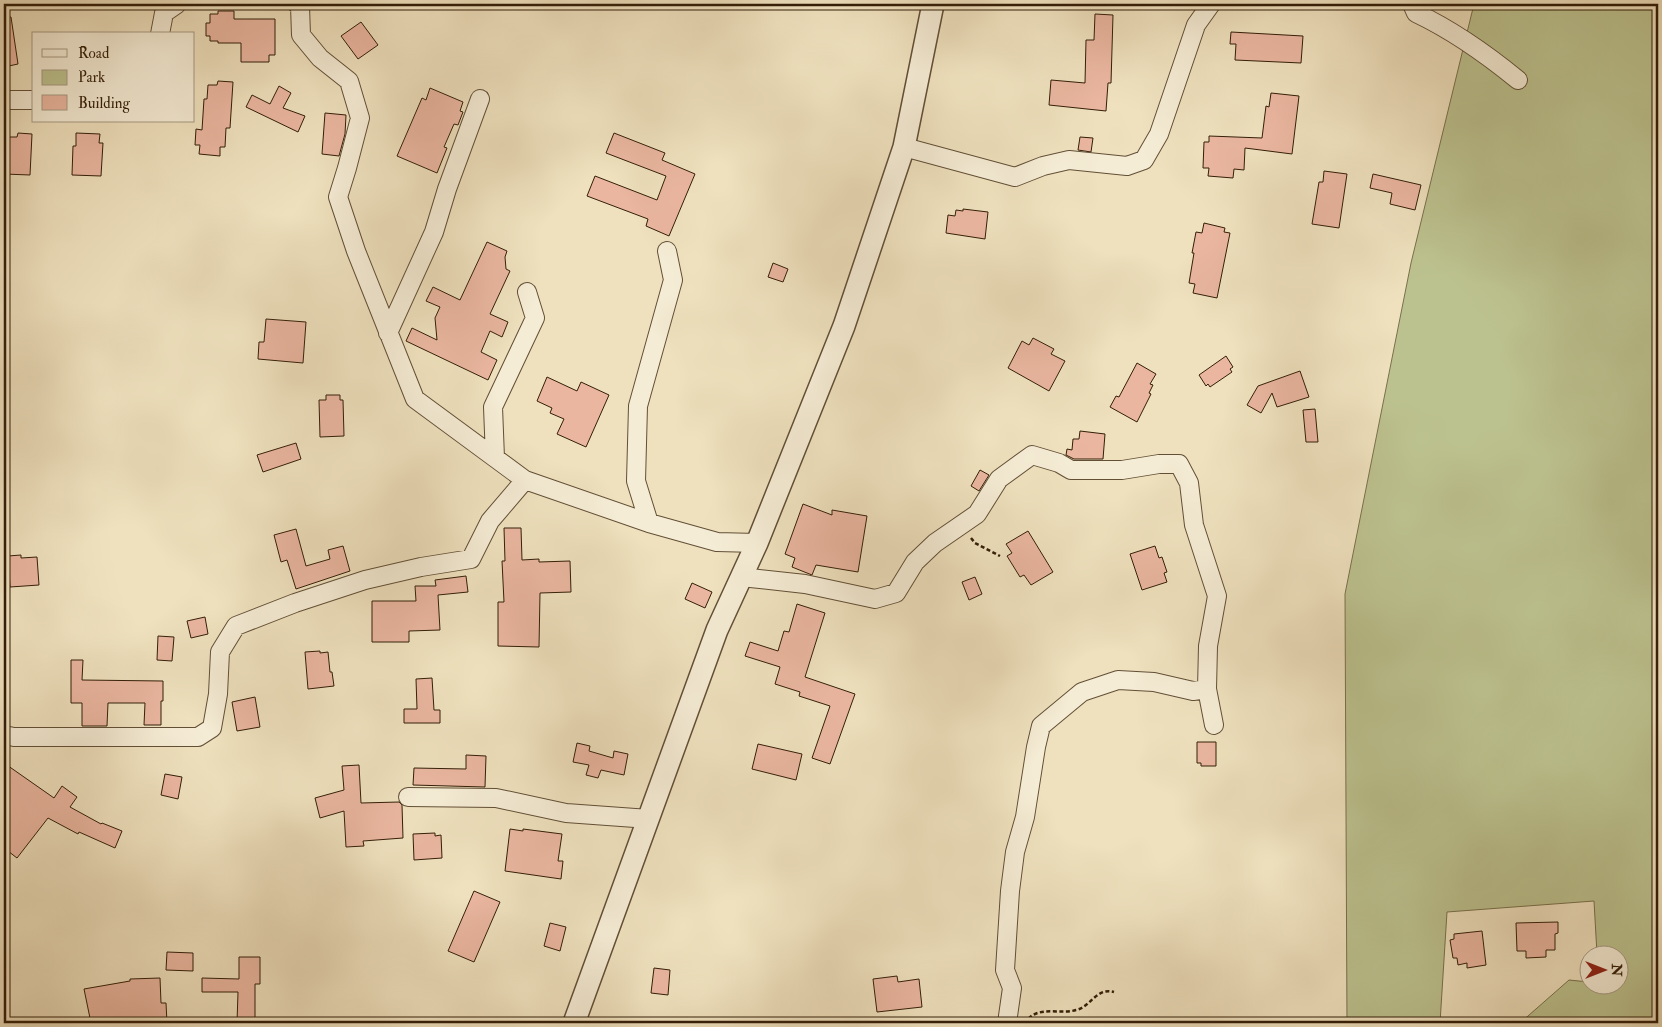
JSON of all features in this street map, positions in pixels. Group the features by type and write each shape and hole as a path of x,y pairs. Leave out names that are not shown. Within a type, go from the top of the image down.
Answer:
{"street":[{"path":"160,32 164,13 177,4"},
{"path":"298,4 300,6 302,35 320,58 348,81 360,118 348,168 338,196 356,251 415,399 525,480 649,523 718,542 757,543"},
{"path":"574,1023 718,630 757,543 844,326 904,147 933,4"},
{"path":"904,147 1016,177 1043,166 1069,160 1127,166 1144,160 1159,134 1196,25 1211,4"},
{"path":"1412,4 1416,12 1444,26 1485,53 1518,80"},
{"path":"388,333 434,232 480,99"},
{"path":"4,100 32,100"},
{"path":"649,523 636,481 638,406 673,280 667,251"},
{"path":"494,458 493,407 535,318 528,292"},
{"path":"741,577 805,584 874,598 896,593 915,562 935,543 977,514 999,479 1032,455 1059,463 1071,470 1122,470 1160,464 1179,464 1189,484 1194,525 1217,596 1208,646 1207,689 1214,725"},
{"path":"4,735 14,737 198,737 212,728 218,694 220,652 236,626 295,603 365,580 421,567 471,559 490,520 525,480"},
{"path":"1007,1023 1012,988 1005,970 1010,891 1015,852 1025,817 1041,726 1082,692 1118,680 1154,682 1193,691 1207,689"},
{"path":"408,798 496,798 566,813 649,819"}],"path":[{"path":"961,526 975,543 1000,556"},
{"path":"1024,1023 1032,1015 1044,1012 1075,1011 1085,1008 1093,996 1108,991 1114,992"}],"green space":[{"path":"1474,4 1658,4 1658,1023 1520,1023 1569,980 1580,981 1580,994 1630,994 1630,944 1596,944 1594,901 1447,912 1440,1023 1347,1023 1345,594 1411,263"}],"building":[{"path":"218,11 234,11 234,19 275,19 275,55 269,55 269,62 241,62 241,43 210,41 210,36 206,36 206,23 210,23 210,14 218,14"},
{"path":"1095,14 1113,15 1111,83 1108,83 1106,111 1049,105 1051,80 1085,83 1086,40 1094,40"},
{"path":"4,17 11,17 18,64 4,67"},
{"path":"361,22 378,45 358,59 341,36"},
{"path":"1231,32 1303,36 1301,63 1235,60 1236,44 1230,44"},
{"path":"218,81 233,82 230,128 226,128 225,147 220,147 220,156 199,154 200,145 195,145 196,129 202,130 204,99 207,99 208,85 217,85"},
{"path":"279,86 291,93 283,108 305,116 298,132 246,107 252,95 270,104"},
{"path":"430,88 463,102 460,111 463,112 458,125 454,124 444,147 447,148 437,173 397,156 422,98 426,100"},
{"path":"1271,93 1299,96 1292,154 1245,148 1244,170 1234,169 1233,178 1208,176 1209,168 1203,168 1204,142 1209,142 1209,136 1262,138 1266,106 1269,107"},
{"path":"325,113 346,115 345,134 339,156 322,154"},
{"path":"18,133 32,134 30,175 4,174 5,145 9,145 9,137 17,137"},
{"path":"76,133 100,134 99,143 103,143 101,176 72,175 73,146 76,146"},
{"path":"614,133 665,153 662,160 695,174 669,236 646,226 648,219 587,196 595,176 657,200 666,176 606,153"},
{"path":"1080,137 1093,138 1091,152 1078,150"},
{"path":"1324,171 1347,174 1339,228 1312,224 1319,182 1323,182"},
{"path":"1373,174 1421,185 1415,210 1390,204 1392,193 1370,188"},
{"path":"963,209 988,212 985,239 946,233 948,215 955,216 956,210 963,211"},
{"path":"1204,223 1225,228 1224,232 1230,233 1217,298 1193,293 1195,284 1189,283 1196,232 1202,233"},
{"path":"487,242 507,251 505,257 506,269 510,271 490,314 508,322 502,337 490,331 481,352 497,360 488,380 406,341 412,328 437,340 435,318 440,307 426,301 433,287 460,300"},
{"path":"773,263 788,269 783,282 768,277"},
{"path":"266,319 306,322 303,363 258,359 259,342 264,342"},
{"path":"1033,338 1054,349 1051,354 1065,361 1049,391 1008,368 1022,341 1029,345"},
{"path":"1226,356 1233,367 1230,369 1232,372 1210,387 1208,384 1206,386 1199,375"},
{"path":"1137,363 1156,374 1150,384 1153,385 1149,393 1151,394 1137,422 1110,407 1116,396 1119,397"},
{"path":"1300,371 1309,397 1277,407 1272,393 1261,413 1247,405 1258,386"},
{"path":"547,377 577,391 581,382 609,395 586,447 557,434 564,419 550,413 552,408 537,401"},
{"path":"326,395 340,395 340,400 343,400 344,436 320,437 319,400 326,400"},
{"path":"1315,409 1318,442 1306,442 1303,410"},
{"path":"1080,431 1105,434 1103,459 1074,459 1066,455 1067,449 1072,450 1073,439 1079,439"},
{"path":"296,443 301,459 263,472 257,455"},
{"path":"980,470 989,475 979,491 971,486"},
{"path":"803,504 832,515 832,510 867,516 858,572 816,565 812,575 792,567 795,558 785,554"},
{"path":"504,528 521,528 522,560 539,559 539,562 570,561 571,592 540,593 539,647 498,646 498,602 504,602 502,561 505,561"},
{"path":"296,529 306,566 330,559 328,550 343,546 350,571 296,589 287,560 281,562 274,535"},
{"path":"1028,531 1053,572 1031,585 1024,575 1020,577 1007,556 1012,553 1006,544"},
{"path":"1155,546 1159,558 1162,557 1167,572 1164,573 1167,582 1142,590 1130,554"},
{"path":"21,555 21,558 37,557 39,585 10,587 8,556"},
{"path":"466,576 468,592 438,595 440,630 409,631 409,642 372,642 372,601 416,601 415,586 436,586 435,580"},
{"path":"975,577 982,594 969,600 962,582"},
{"path":"692,583 712,592 705,608 685,599"},
{"path":"797,604 825,613 805,677 855,694 830,764 812,758 830,706 799,696 800,692 775,684 780,667 745,656 750,642 778,651 784,631 789,632"},
{"path":"205,617 208,634 191,638 187,621"},
{"path":"158,636 174,637 172,661 157,660"},
{"path":"320,651 320,653 328,652 330,672 332,672 334,686 308,689 305,652"},
{"path":"71,660 83,660 82,680 163,681 161,725 144,725 145,703 108,703 107,726 82,726 82,703 71,703"},
{"path":"432,678 434,710 440,710 440,723 404,723 404,709 417,709 416,679"},
{"path":"255,697 260,727 237,731 232,702"},
{"path":"1197,742 1216,742 1216,766 1201,766 1201,763 1197,763"},
{"path":"577,743 590,746 589,751 613,758 614,751 628,754 624,775 601,770 598,778 586,775 589,765 573,762"},
{"path":"758,744 802,754 796,780 752,769"},
{"path":"466,755 486,756 485,787 413,785 414,768 466,769"},
{"path":"4,763 54,798 62,786 77,797 70,807 101,824 122,831 115,848 79,832 78,834 48,818 17,858 4,848"},
{"path":"359,765 361,803 399,802 402,805 403,838 363,841 364,846 346,847 344,811 320,818 315,798 344,790 342,766"},
{"path":"165,774 182,777 178,799 161,795"},
{"path":"510,829 562,834 558,861 563,861 561,879 505,871"},
{"path":"435,833 435,836 441,835 442,858 414,860 413,834"},
{"path":"474,891 500,902 474,962 448,951"},
{"path":"1558,922 1558,933 1555,934 1555,950 1546,950 1546,957 1526,958 1526,951 1517,951 1516,923"},
{"path":"550,923 566,927 560,951 544,946"},
{"path":"1482,931 1486,965 1467,968 1467,963 1458,965 1457,958 1453,958 1450,940 1454,939 1454,934"},
{"path":"167,952 193,953 193,971 166,970"},
{"path":"239,957 260,957 260,984 255,984 255,1023 237,1023 238,992 202,992 202,978 239,979"},
{"path":"654,968 670,970 668,995 651,993"},
{"path":"897,976 898,982 919,979 922,1007 877,1012 873,979"},
{"path":"160,978 161,1003 166,1003 167,1023 91,1023 84,989 130,981 130,979"}]}
